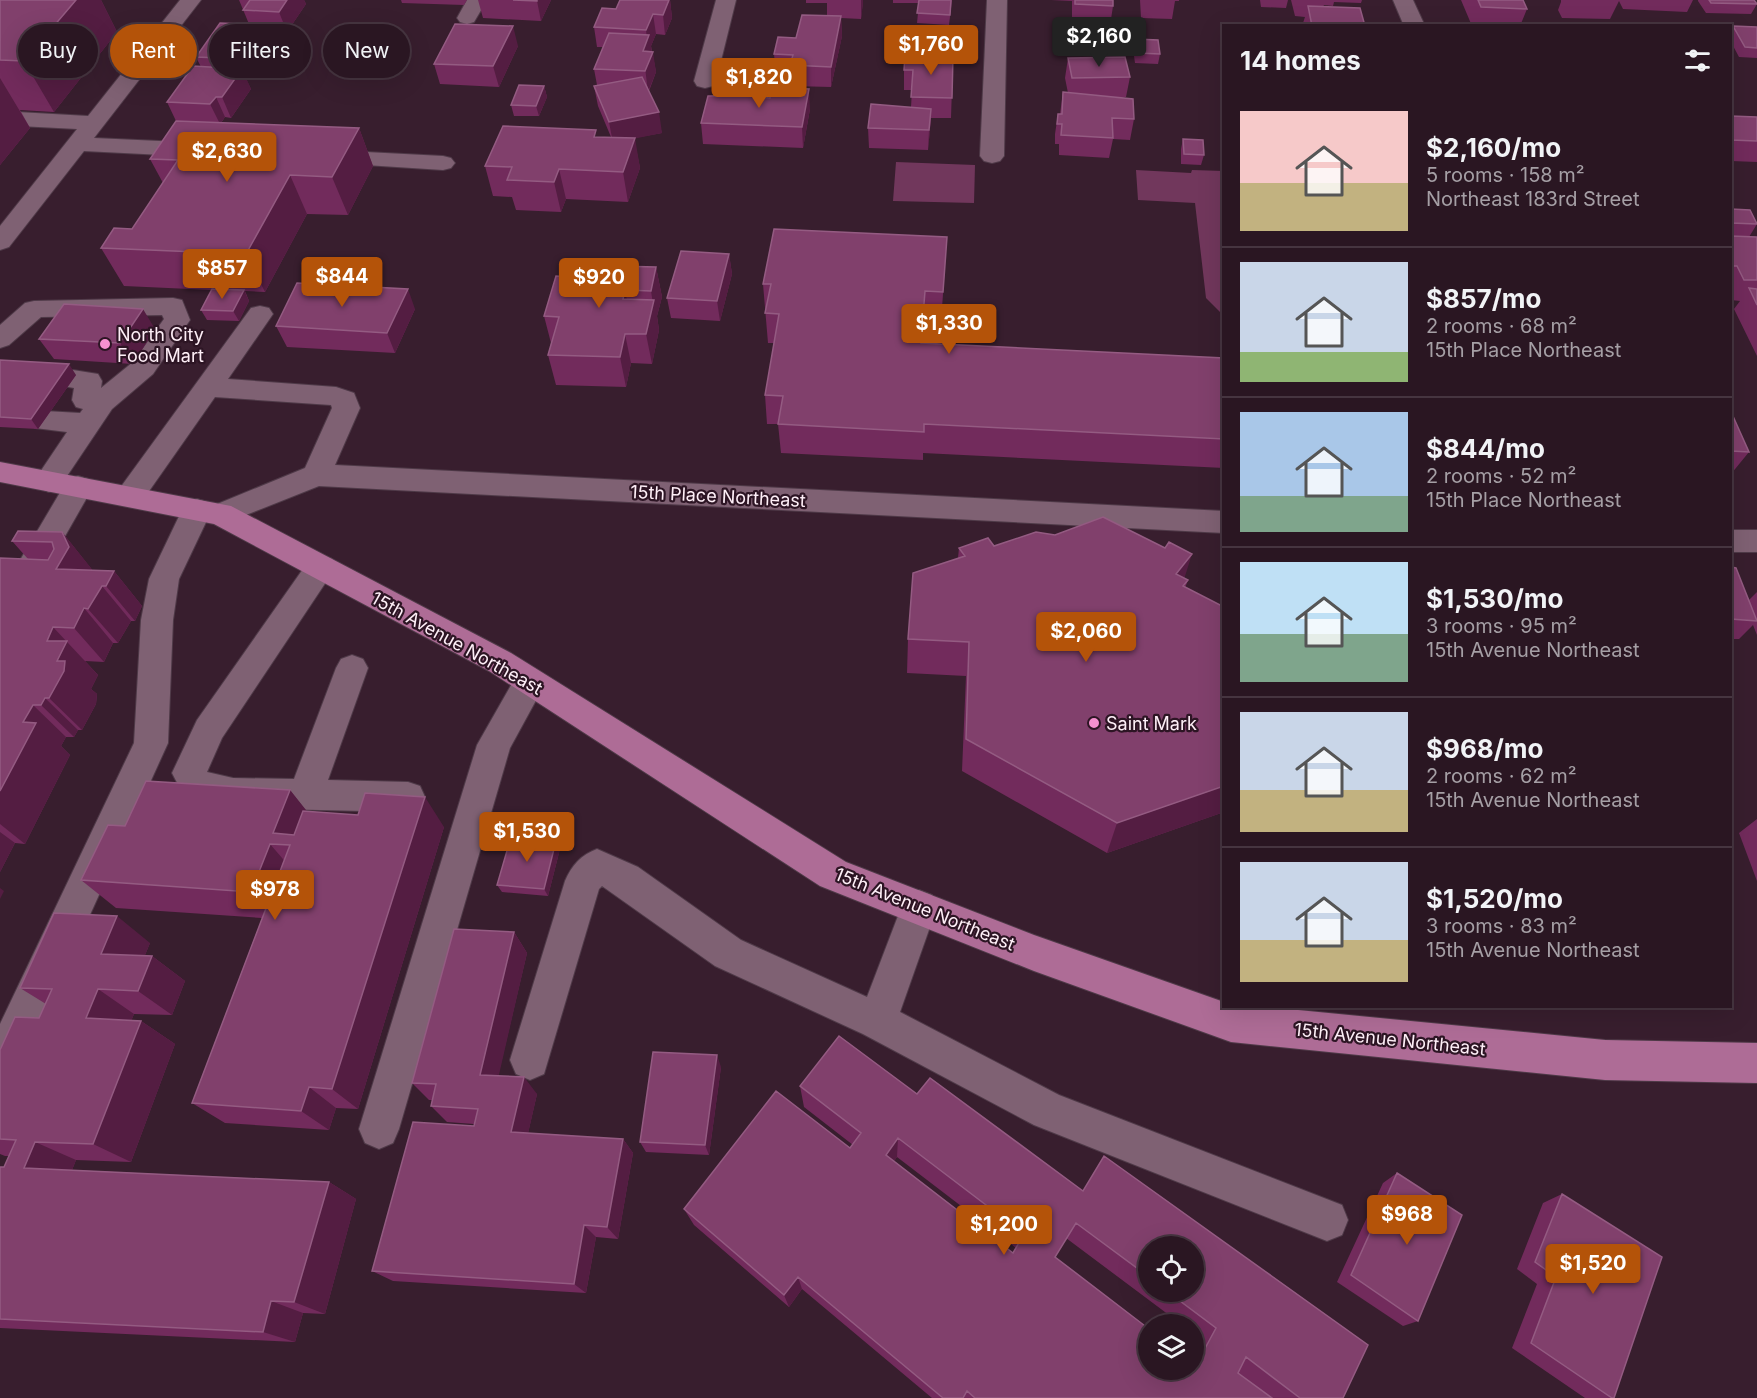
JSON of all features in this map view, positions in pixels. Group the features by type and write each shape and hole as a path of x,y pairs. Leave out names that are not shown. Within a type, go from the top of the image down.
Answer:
{"main road":[{"name":"15th Avenue Northeast","path":"0,472 209,512 321,567 500,662 832,874 1034,953 1231,1023 1605,1060 1757,1063"}],"street":[{"path":"0,242 191,0"},
{"path":"705,81 726,0"},
{"path":"992,156 997,0"},
{"path":"1403,0 1414,24"},
{"path":"0,118 95,123"},
{"path":"79,144 220,151"},
{"path":"302,156 443,163"},
{"path":"0,339 34,309 173,306 177,320 143,368 75,404 64,484 0,622"},
{"path":"129,496 260,314"},
{"path":"208,387 336,396 344,400 346,408 316,475"},
{"name":"15th Place Northeast","path":"209,512 316,475 1222,522"},
{"path":"0,1068 151,742 157,620 165,579 209,512"},
{"path":"1732,541 1757,541"},
{"path":"321,567 209,730 189,773 196,785 233,793 410,797"},
{"path":"305,795 352,668"},
{"path":"379,1129 494,745 530,682"},
{"path":"530,1060 583,881 597,865 625,879 728,953 877,1022 1048,1112 1327,1220"},
{"path":"877,1022 919,907"}],"shaded area":[{"path":"896,162 975,165 974,203 893,201"},
{"path":"1136,170 1191,173 1192,170 1222,171 1222,314 1206,298 1195,203 1138,200"}],"building":[{"path":"0,0 76,0 56,24 18,24 18,61 0,60"},
{"path":"250,0 287,0 279,12 243,10"},
{"path":"620,0 669,0 663,15 653,14 646,30 594,27 602,8 616,9"},
{"path":"919,0 951,0 950,15 917,13"},
{"path":"1075,0 1113,0 1113,6 1075,4"},
{"path":"1478,0 1523,0 1527,9 1481,7"},
{"path":"1709,0 1754,0 1757,4 1711,3"},
{"path":"1308,6 1360,8 1364,24 1312,24"},
{"path":"802,15 841,16 831,67 790,65 793,55 774,54 778,37 796,38"},
{"path":"455,24 513,26 493,66 434,64"},
{"path":"1733,26 1757,27 1757,48 1745,47"},
{"path":"609,33 649,35 643,51 653,52 645,71 594,69"},
{"path":"209,39 209,58 197,56"},
{"path":"1135,39 1158,40 1160,54 1137,53"},
{"path":"905,55 953,56 952,98 911,97 913,70 904,70"},
{"path":"1125,57 1130,77 1072,78 1068,58"},
{"path":"197,66 209,67 209,78 236,78 222,97 216,97 210,104 167,102 184,78 197,78"},
{"path":"642,77 659,112 609,122 594,86"},
{"path":"519,85 544,86 536,106 511,105"},
{"path":"772,87 809,89 802,127 701,123 708,96 760,95 759,97 770,98"},
{"path":"1063,92 1133,99 1134,119 1112,118 1113,138 1061,135 1062,124 1057,124 1058,114 1062,114"},
{"path":"871,104 931,109 929,130 868,128"},
{"path":"1732,116 1757,117 1757,141 1732,140"},
{"path":"176,121 359,128 332,177 290,175 246,254 101,248 114,228 132,229 178,160 150,159"},
{"path":"503,126 596,130 594,137 635,138 623,172 559,169 554,182 507,180 512,167 485,166"},
{"path":"1183,139 1203,140 1204,155 1184,154"},
{"path":"1732,209 1750,210 1757,224 1732,223"},
{"path":"774,229 947,237 943,292 925,291 921,343 1222,358 1222,439 924,424 924,432 778,424 783,396 765,395 779,314 765,313 771,284 763,284"},
{"path":"1732,236 1757,237 1757,280 1744,280 1737,266 1732,266"},
{"path":"681,251 729,254 717,301 667,298"},
{"path":"574,265 656,267 651,291 625,290 623,299 654,300 646,334 625,334 620,357 548,355 559,317 544,316 556,276 571,277"},
{"path":"297,283 408,289 387,333 276,326"},
{"path":"1749,288 1757,289 1757,305"},
{"path":"212,289 244,290 233,311 201,310"},
{"path":"64,304 143,309 120,343 39,339"},
{"path":"0,360 69,364 31,419 0,417"},
{"path":"1732,414 1749,452 1732,451"},
{"name":"Saint Mark","path":"1103,517 1165,548 1169,542 1192,554 1176,574 1188,580 1183,586 1222,606 1222,787 1117,823 966,739 969,642 908,639 913,573 965,556 959,548 988,538 994,546 1036,532 1055,535"},
{"path":"18,531 62,532 69,547 56,569 114,571 106,586 102,586 88,609 84,608 74,628 53,627 47,641 67,641 57,661 65,661 64,671 49,698 45,698 41,705 33,705 23,722 36,723 0,791 0,558 48,560 54,549 52,542 12,541"},
{"path":"1732,567 1736,568 1757,621 1732,619"},
{"path":"146,781 290,790 273,833 294,835 303,811 358,815 365,793 425,797 332,1089 309,1087 301,1111 192,1103 290,845 270,844 251,892 81,880 108,825 125,826"},
{"path":"511,837 556,841 544,889 497,885"},
{"path":"54,913 117,916 101,954 152,956 138,991 98,989 86,1018 141,1021 93,1144 35,1142 24,1168 329,1182 294,1302 271,1301 263,1332 0,1319 0,1167 4,1167 16,1140 0,1139 0,1050 15,1017 39,1018 52,989 20,988"},
{"path":"454,929 514,932 480,1075 524,1077 511,1132 623,1139 607,1227 584,1225 574,1284 372,1271 413,1122 474,1126 478,1109 431,1106 436,1084 412,1083"},
{"path":"839,1036 917,1094 930,1078 1083,1191 1104,1156 1368,1345 1343,1398 1300,1398 1246,1357 1238,1373 1272,1398 975,1398 967,1391 963,1398 943,1398 798,1277 784,1295 684,1209 776,1091 850,1148 861,1133 800,1086","holes":["898,1138 1024,1234 1013,1253 886,1155"]},
{"path":"653,1052 717,1055 705,1145 640,1142"},
{"path":"1397,1173 1462,1215 1418,1321 1351,1275"},
{"path":"1562,1194 1662,1257 1614,1398 1531,1343 1556,1277 1535,1262"}],"place":[{"name":"North City Food Mart","path":"105,344"},
{"name":"Saint Mark","path":"1094,723"}]}
